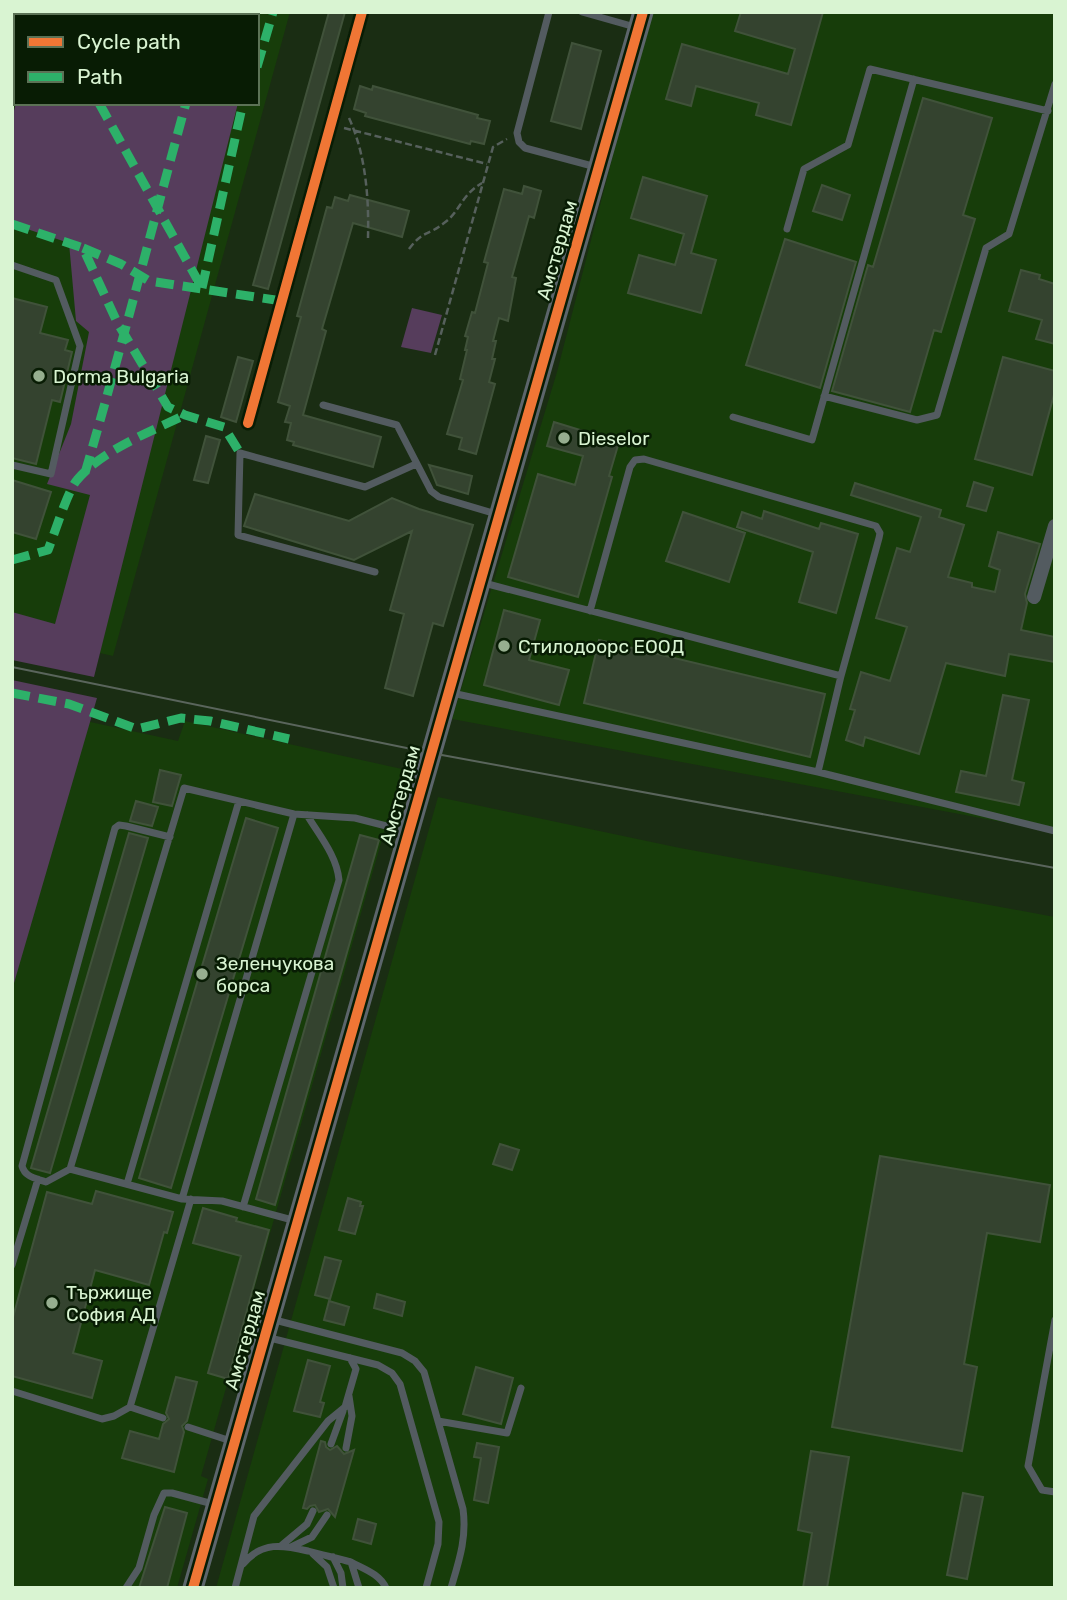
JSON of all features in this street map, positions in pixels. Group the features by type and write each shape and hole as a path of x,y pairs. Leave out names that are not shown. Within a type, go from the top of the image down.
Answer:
{"street":[{"path":"248,423 362,12"},
{"path":"12,14 29,14"},
{"name":"Амстердам","path":"193,1588 641,20"},
{"path":"1034,597 1055,526"}],"lane":[{"path":"549,12 517,133 519,142 525,148 599,167"},
{"path":"582,12 641,20"},
{"path":"787,229 804,169 848,145 870,69 1048,111"},
{"path":"733,417 812,440 914,79"},
{"path":"824,396 917,420 937,415 986,248 1009,234 1055,84"},
{"path":"12,265 56,280 80,346 51,474 12,465"},
{"path":"323,405 397,425 430,491 439,497 499,514"},
{"path":"375,572 238,535 240,453 365,487 416,464"},
{"path":"590,611 630,467 635,460 644,459 876,526 880,533 879,538 818,772"},
{"path":"480,582 841,676"},
{"path":"448,692 818,772 1055,831"},
{"path":"70,1169 184,789 294,814 355,818 408,832"},
{"path":"127,1184 239,801"},
{"path":"12,1391 102,1419 130,1407 294,814"},
{"path":"243,1207 339,880 338,869 332,856 307,815"},
{"path":"170,837 126,826 119,825 114,828 22,1166 23,1172 46,1182 70,1169 186,1199 222,1201 297,1222"},
{"path":"12,1265 38,1180"},
{"path":"1055,1320 1028,1466 1042,1490 1055,1492"},
{"path":"267,1327 350,1358 378,1365 391,1373 400,1384 439,1521 438,1544 425,1588"},
{"path":"267,1327 402,1353 415,1361 424,1372 463,1509 464,1544 451,1588"},
{"path":"331,1444 349,1395 355,1369 350,1358"},
{"path":"438,1421 507,1433 521,1388"},
{"path":"346,1448 352,1416 349,1395"},
{"path":"130,1407 163,1418"},
{"path":"234,1588 254,1516 328,1421 345,1407"},
{"path":"188,1427 234,1443"},
{"path":"126,1588 139,1568 154,1515 164,1493 217,1505"},
{"path":"287,1546 307,1524 313,1511"},
{"path":"287,1546 312,1537 327,1515"},
{"path":"239,1573 244,1562 254,1552 265,1547 287,1546 351,1562 372,1573 386,1588"},
{"path":"312,1552 327,1567 334,1588"},
{"path":"333,1557 341,1573 343,1588"},
{"path":"351,1562 359,1588"}],"path":[{"path":"339,96 354,130 369,199 369,238"},
{"path":"331,124 489,164"},
{"path":"435,355 493,147 517,133"},
{"path":"408,249 418,236 445,223 470,190 484,182"}],"shaded area":[{"path":"12,12 290,12 113,656 12,633"},
{"path":"260,12 259,16 259,14 40,14"},
{"path":"650,12 1055,12 1055,832 452,719 557,372"},
{"path":"15,105 237,105 94,677 12,660 12,612 55,624 90,495 47,484 71,424 89,332 76,321 69,243 12,224 12,118"},
{"path":"412,308 442,315 431,353 401,347"},
{"path":"12,680 97,698 12,990"},
{"name":"Зеленчукова борса","path":"12,705 178,741 185,721 402,769 201,1476 208,1479 177,1588 12,1588"},
{"path":"438,797 680,848 1055,917 1055,1588 216,1588"}],"building":[{"path":"329,12 345,12 268,289 253,285"},
{"path":"741,12 823,12 791,125 756,115 759,103 696,86 691,106 666,99 682,44 788,74 795,49 735,31"},
{"path":"572,43 601,51 581,129 551,121"},
{"path":"360,86 372,90 373,86 478,115 477,118 490,121 484,144 471,141 470,144 365,116 366,113 354,109"},
{"path":"923,98 992,118 963,215 975,219 941,332 934,330 910,412 832,391 868,265 873,267"},
{"path":"643,177 707,196 691,253 716,260 701,313 628,293 639,255 675,265 684,234 631,218"},
{"path":"822,185 850,195 842,220 813,211"},
{"path":"524,186 541,191 534,218 529,216 512,277 516,278 508,321 499,318 493,341 496,341 492,359 495,359 489,382 495,384 476,454 459,449 462,438 447,434 463,380 460,379 468,337 465,336 472,312 475,313 488,263 484,262 504,189 522,194"},
{"path":"350,195 409,211 402,237 353,223 322,329 326,331 303,415 381,437 373,467 293,445 294,442 287,440 291,423 285,422 290,406 278,402 301,317 297,316 327,207 332,208 335,197 348,201"},
{"path":"785,239 856,262 820,388 746,365"},
{"path":"1021,270 1040,275 1039,279 1055,284 1055,344 1036,339 1042,320 1009,311"},
{"name":"Dorma Bulgaria","path":"12,298 47,307 40,333 68,340 65,350 72,352 60,402 52,400 36,464 12,458"},
{"path":"238,357 253,361 236,422 221,417"},
{"path":"1003,357 1055,371 1055,391 1032,475 975,459"},
{"path":"554,422 619,442 609,476 612,477 578,597 508,577 538,474 575,485 583,456 547,446"},
{"path":"206,436 220,440 208,483 194,480"},
{"path":"429,465 472,476 468,494 437,485"},
{"path":"12,480 51,492 36,539 12,532"},
{"path":"974,482 993,488 986,511 967,506"},
{"path":"855,483 941,510 939,517 964,525 948,577 972,583 972,587 995,592 1000,570 989,566 998,532 1040,544 1025,594 1027,603 1021,630 1055,637 1055,662 1009,654 1005,676 946,663 919,754 865,737 863,746 846,740 855,710 850,709 861,672 890,681 907,627 876,618 897,548 910,552 921,517 851,495"},
{"path":"255,494 349,521 392,498 473,525 443,626 433,623 413,696 385,688 404,614 390,610 412,531 354,560 244,526"},
{"path":"764,511 819,529 821,523 858,534 836,613 799,602 813,552 737,527 742,512 762,519"},
{"path":"683,512 745,533 729,582 666,561"},
{"path":"504,610 540,620 529,660 569,670 559,705 484,685"},
{"path":"599,640 825,694 810,757 584,703"},
{"path":"1003,695 1029,700 1012,780 1024,783 1019,805 956,792 961,771 986,776"},
{"path":"160,770 181,775 172,806 153,802"},
{"path":"136,801 158,807 152,826 130,821"},
{"path":"246,818 278,828 171,1188 139,1178"},
{"path":"129,833 148,838 50,1173 31,1168"},
{"path":"360,835 379,840 275,1205 256,1199"},
{"path":"500,1144 519,1150 512,1170 493,1164"},
{"path":"880,1156 1050,1185 1040,1242 987,1233 964,1364 977,1367 962,1451 832,1427"},
{"name":"Тържище София АД","path":"96,1191 173,1212 167,1233 164,1232 149,1285 95,1270 73,1353 102,1361 92,1398 12,1376 12,1321 47,1192 92,1204"},
{"path":"348,1198 361,1202 360,1206 363,1206 355,1234 339,1230"},
{"path":"203,1208 269,1230 228,1379 208,1373 241,1256 193,1243"},
{"path":"325,1257 341,1261 330,1299 315,1295"},
{"path":"377,1294 405,1302 402,1316 374,1308"},
{"path":"329,1301 349,1307 344,1325 324,1320"},
{"path":"308,1360 330,1366 320,1402 324,1403 320,1417 294,1411"},
{"path":"476,1367 513,1378 501,1424 463,1414"},
{"path":"176,1377 197,1382 187,1421 182,1426 184,1432 174,1472 122,1458 130,1431 159,1439 163,1424 169,1419 166,1413"},
{"path":"321,1441 325,1442 330,1450 337,1446 344,1454 354,1450 335,1517 328,1509 319,1512 315,1505 303,1508"},
{"path":"477,1443 499,1447 488,1503 474,1500 481,1458 474,1457"},
{"path":"811,1451 849,1457 827,1588 803,1588 812,1533 798,1530"},
{"path":"963,1493 983,1497 967,1579 947,1575"},
{"path":"165,1507 187,1513 167,1588 139,1588"},
{"path":"358,1519 376,1524 371,1544 353,1539"}],"tram line":[{"path":"12,667 431,753 1055,868"}],"marked path":[{"path":"182,14 187,12"},
{"path":"259,60 273,12"},
{"path":"100,105 202,288"},
{"path":"85,473 185,105"},
{"path":"202,288 243,105"},
{"path":"12,224 83,248 117,322 168,407 224,427 240,453"},
{"path":"83,248 121,264 149,281 282,301"},
{"path":"12,560 48,550 70,493 87,469 127,443 185,415"},
{"path":"12,693 69,704 137,729 181,718 210,721 289,739"}],"cycle path":[{"path":"248,423 362,12"},
{"path":"193,1588 643,12"}],"place":[{"name":"Dorma Bulgaria","path":"39,376"},
{"name":"Dieselor","path":"564,438"},
{"name":"Стилодоорс ЕООД","path":"504,646"},
{"name":"Зеленчукова борса","path":"202,974"},
{"name":"Тържище София АД","path":"52,1303"}]}
